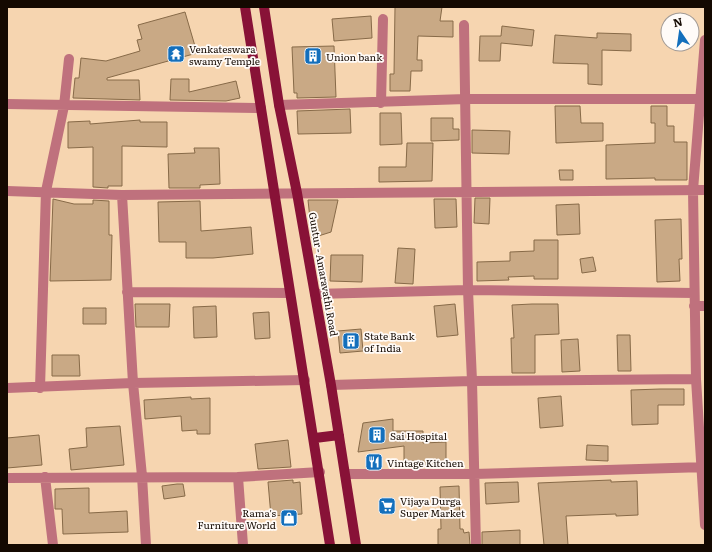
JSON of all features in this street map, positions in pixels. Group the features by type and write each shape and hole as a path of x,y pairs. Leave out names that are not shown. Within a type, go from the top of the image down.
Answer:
{"main road":[{"path":"245,7 320,472 330,545"},
{"name":"Guntur - Amaravathi Road","path":"264,7 279,105 297,193 331,385 356,545"},
{"path":"314,438 339,435"}],"street":[{"path":"381,103 383,19"},
{"path":"464,25 468,290 476,545"},
{"path":"705,40 700,99 702,121 693,190 696,379 703,467 705,525"},
{"path":"40,388 46,191 64,106 69,59"},
{"path":"279,105 381,103 466,99 700,99"},
{"path":"7,104 261,108"},
{"path":"7,191 46,191 122,195 467,190 705,190"},
{"path":"122,195 133,383 142,476 146,545"},
{"path":"315,294 468,290 694,293"},
{"path":"127,292 290,293"},
{"path":"694,306 705,306"},
{"path":"331,385 472,381 696,379"},
{"path":"7,388 40,388 133,383 305,380"},
{"path":"345,474 474,474 703,467"},
{"path":"7,478 142,476 238,477 320,472"},
{"path":"45,477 53,545"},
{"path":"238,477 243,545"}],"building":[{"path":"395,7 442,7 440,21 453,21 453,37 418,36 417,60 422,60 422,71 411,71 410,91 390,91 390,74 394,74"},
{"path":"185,12 197,53 107,78 107,80 139,80 140,100 73,98 75,78 79,78 81,58 106,61 140,51 137,40 142,39 138,25"},
{"path":"371,16 372,38 334,41 332,19"},
{"path":"502,26 534,30 532,46 501,43 500,61 479,61 480,36 501,36"},
{"path":"597,33 631,34 631,51 602,50 602,85 588,84 588,64 553,63 555,35 597,38"},
{"path":"334,46 336,97 297,98 297,93 294,93 292,47"},
{"path":"171,79 189,79 189,92 236,81 240,98 226,101 170,100"},
{"path":"555,106 580,106 581,123 603,123 603,141 556,143"},
{"path":"651,106 667,106 667,126 674,126 674,142 687,142 687,180 655,180 655,178 606,179 606,145 655,143 655,123 651,123"},
{"path":"350,109 351,133 298,134 297,111"},
{"path":"380,113 401,113 402,144 380,145"},
{"path":"431,118 453,118 453,129 459,129 459,140 431,141"},
{"path":"140,120 140,122 167,122 167,147 122,146 122,186 108,186 108,188 93,187 93,147 68,148 68,122 90,121 90,124"},
{"path":"472,130 510,131 509,154 472,153"},
{"path":"407,143 433,143 432,181 379,182 379,167 406,167"},
{"path":"194,148 219,148 220,184 200,185 200,188 169,188 168,154 195,153"},
{"path":"559,170 573,170 573,180 560,180"},
{"path":"475,198 490,198 489,224 474,223"},
{"path":"53,199 74,204 93,204 93,200 109,201 109,235 112,235 111,280 50,281"},
{"path":"434,199 456,199 457,227 435,228"},
{"path":"308,200 338,200 331,232 312,238"},
{"path":"200,201 201,231 251,227 253,254 213,258 186,258 186,242 159,242 158,202"},
{"path":"579,204 580,234 557,235 556,205"},
{"path":"681,219 682,259 679,259 680,281 657,282 655,220"},
{"path":"534,240 558,240 558,279 534,279 534,276 508,277 509,280 477,281 477,262 510,261 510,252 534,251"},
{"path":"398,248 415,249 413,284 395,283"},
{"path":"331,255 363,255 362,282 330,281"},
{"path":"593,257 596,271 582,273 580,259"},
{"path":"135,304 170,304 169,327 136,327"},
{"path":"455,304 458,335 437,337 434,306"},
{"path":"558,304 559,334 535,335 535,373 512,373 511,338 514,338 512,305"},
{"path":"216,306 217,337 194,338 193,307"},
{"path":"83,308 106,308 106,324 83,324"},
{"path":"269,312 270,338 255,339 253,313"},
{"name":"State Bank of India","path":"361,329 363,351 340,353 338,331"},
{"path":"617,335 630,335 631,371 618,371"},
{"path":"578,339 580,371 562,372 561,340"},
{"path":"52,355 79,355 80,376 52,376"},
{"path":"684,389 684,405 658,405 658,424 632,425 631,390"},
{"path":"561,396 563,426 540,428 538,398"},
{"path":"191,397 191,399 210,398 210,434 197,434 197,430 182,431 181,416 145,419 144,400"},
{"path":"393,419 393,431 423,431 423,443 446,442 446,466 426,466 426,461 404,461 404,446 358,452 363,423"},
{"path":"120,426 124,465 71,470 69,449 87,447 86,428"},
{"path":"39,435 42,465 7,468 7,438"},
{"path":"288,440 291,467 258,469 255,444"},
{"path":"587,445 608,446 608,461 586,460"},
{"path":"293,480 293,483 300,482 302,514 271,516 268,482"},
{"path":"611,480 611,482 637,481 638,515 616,516 616,514 566,516 568,545 544,545 538,483"},
{"path":"518,482 519,502 486,504 485,483"},
{"path":"183,484 185,496 164,499 162,486"},
{"path":"459,486 460,529 463,529 464,533 469,532 470,545 438,545 438,529 441,529 440,487"},
{"path":"89,488 89,513 127,511 128,532 63,534 62,509 55,509 55,489"},
{"path":"520,530 520,545 482,545 482,532"}],"place":[{"name":"Venkateswara swamy Temple","path":"176,54"},
{"name":"Union bank","path":"313,56"},
{"name":"State Bank of India","path":"351,341"},
{"name":"Sai Hospital","path":"377,435"},
{"name":"Vintage Kitchen","path":"374,462"},
{"name":"Vijaya Durga Super Market","path":"387,506"},
{"name":"Rama's Furniture World","path":"289,518"}]}
